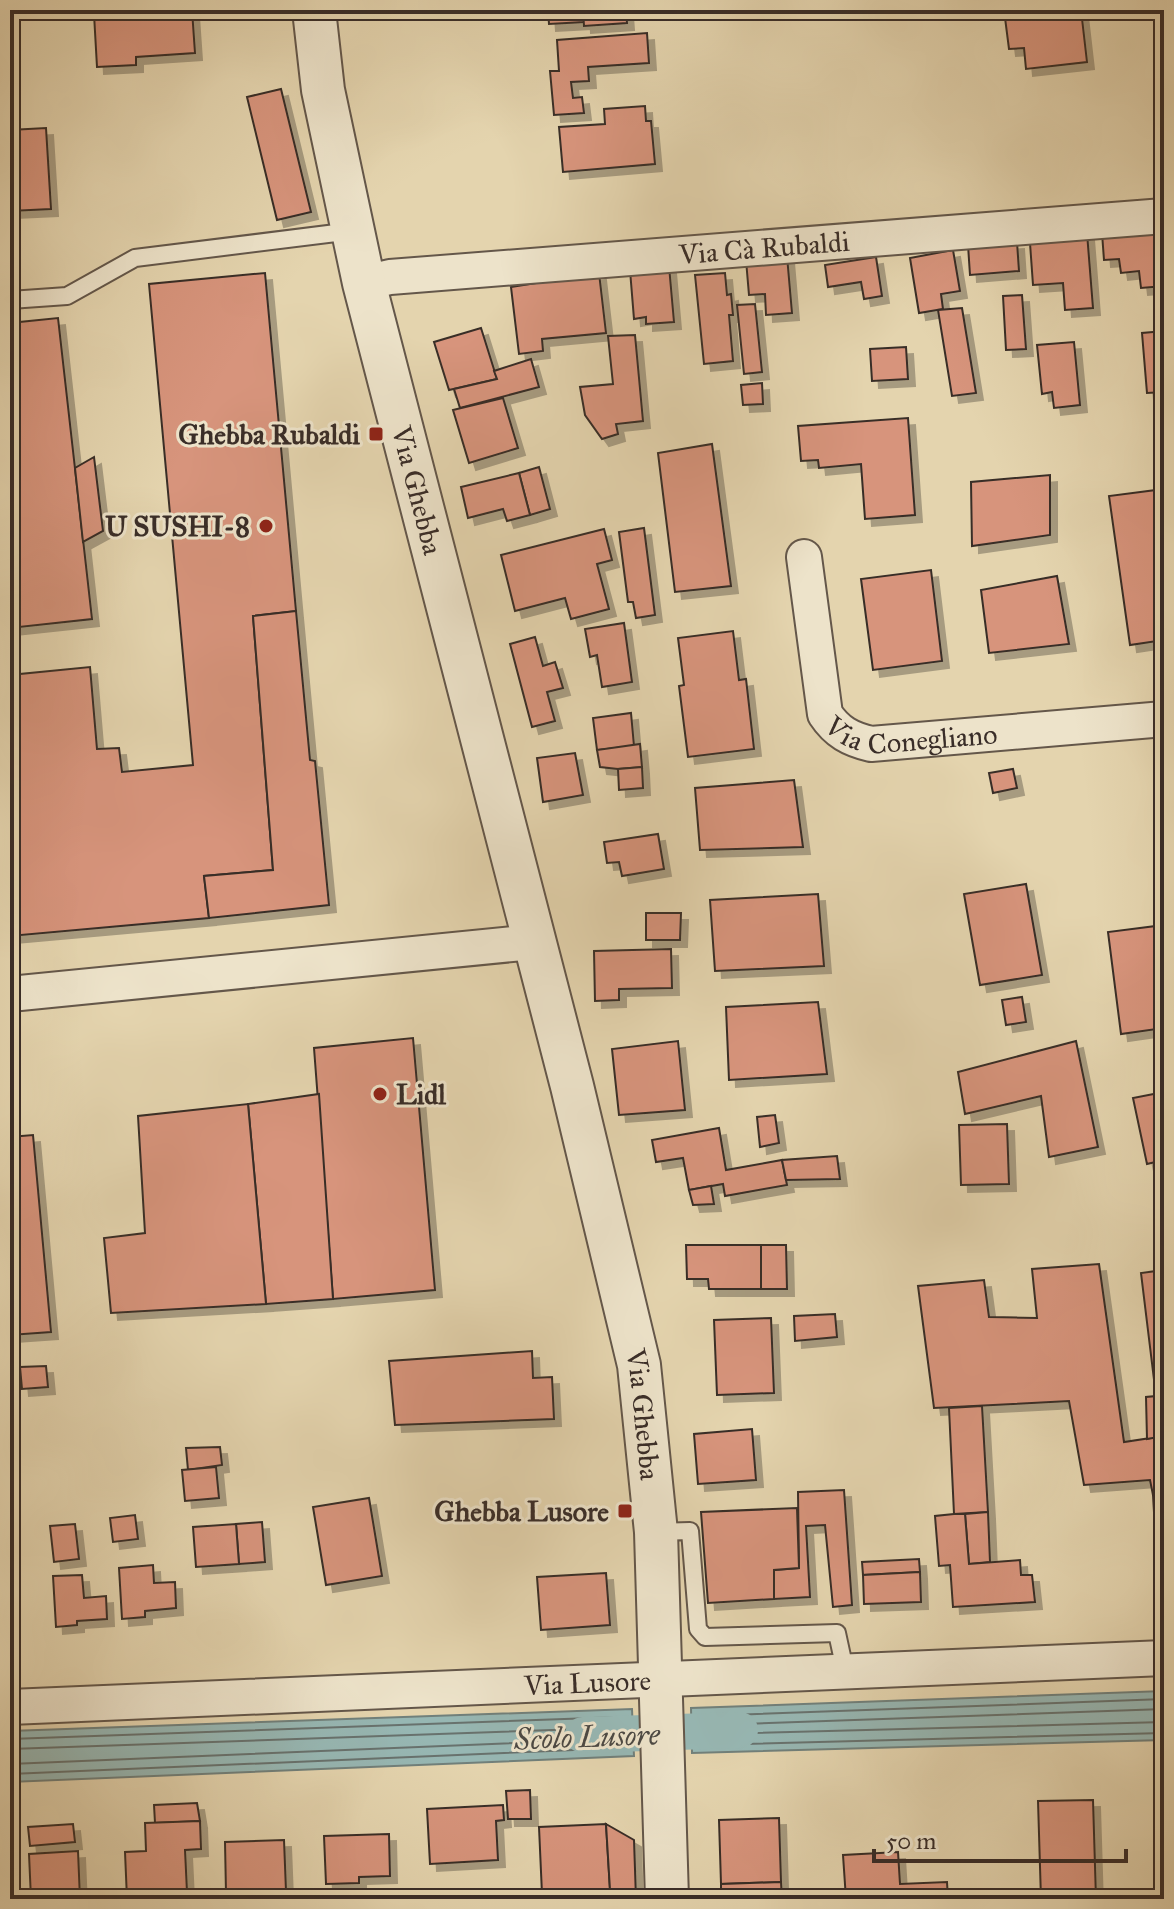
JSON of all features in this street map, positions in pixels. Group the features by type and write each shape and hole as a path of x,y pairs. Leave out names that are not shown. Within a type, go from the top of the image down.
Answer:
{"street":[{"name":"Via Ghebba","path":"316,19 323,90 364,283 572,1086 639,1365 656,1532 667,1899"},
{"name":"Via Cà Rubaldi","path":"364,283 390,277 1164,216"},
{"name":"Via Conegliano","path":"804,557 825,714 834,728 851,739 871,744 1164,719"},
{"path":"10,994 533,942"},
{"name":"Via Lusore","path":"10,1707 659,1685 845,1670 1164,1658"}],"lane":[{"path":"10,300 67,296 135,258 354,231"},
{"path":"656,1532 690,1531 698,1629 705,1637 837,1633 845,1670"}],"water":[{"path":"1164,1691 1164,1740 692,1753 691,1708"},
{"path":"632,1709 634,1756 10,1782 10,1731"}],"building":[{"path":"99,10 192,10 195,53 136,57 136,65 97,67 94,14 99,14"},
{"path":"548,10 583,10 584,22 549,24"},
{"path":"583,10 626,10 627,23 584,26"},
{"path":"1004,10 1081,10 1087,62 1026,69 1024,48 1009,49"},
{"path":"647,33 649,63 588,67 589,81 571,82 573,98 582,97 584,113 554,115 550,71 559,71 557,40"},
{"path":"281,89 311,212 277,220 247,97"},
{"path":"645,106 646,121 651,121 655,164 563,172 559,127 605,124 604,109"},
{"path":"46,128 51,209 10,211 10,130"},
{"path":"1161,229 1164,286 1141,288 1139,271 1121,273 1119,259 1104,260 1102,233"},
{"path":"1087,233 1093,308 1065,310 1063,283 1033,285 1030,243"},
{"path":"1017,242 1019,271 970,275 968,245"},
{"path":"953,250 960,291 941,294 943,309 919,313 910,258"},
{"path":"787,256 792,313 766,315 765,294 749,295 746,260"},
{"path":"876,257 882,296 864,299 861,282 828,287 825,265"},
{"path":"669,266 674,322 646,324 646,317 634,319 630,270"},
{"path":"265,273 296,611 253,616 273,870 204,876 209,918 10,936 10,675 90,667 97,749 119,748 122,772 193,765 149,284"},
{"path":"599,273 606,333 542,339 543,351 519,354 511,287"},
{"path":"725,273 733,315 729,315 733,361 704,364 695,275"},
{"path":"1022,295 1026,349 1006,350 1003,296"},
{"path":"755,304 762,372 744,374 737,305"},
{"path":"962,308 976,393 952,396 938,310"},
{"path":"58,318 92,619 10,628 10,323"},
{"path":"481,328 497,379 449,390 434,342"},
{"path":"1164,331 1164,392 1147,393 1142,333"},
{"path":"635,335 643,421 616,424 618,434 602,439 585,415 580,387 613,384 608,336"},
{"path":"1074,342 1080,405 1054,408 1052,392 1042,394 1037,345"},
{"path":"906,347 908,379 872,381 870,349"},
{"path":"531,359 539,387 460,408 454,389 497,379 494,371"},
{"path":"762,383 763,404 743,405 741,385"},
{"path":"503,398 518,448 469,463 453,410"},
{"path":"908,418 915,515 865,519 861,464 819,468 818,460 801,461 798,426"},
{"path":"712,444 731,586 675,592 658,453"},
{"path":"94,457 103,531 83,542 75,468"},
{"path":"539,467 550,509 530,515 519,473"},
{"path":"519,473 530,515 507,521 503,509 468,518 461,487"},
{"path":"1050,475 1050,535 972,546 971,482"},
{"path":"1164,489 1164,640 1130,645 1109,496"},
{"path":"644,528 655,615 636,618 633,602 628,602 619,532"},
{"path":"604,529 612,560 597,564 609,609 571,619 565,598 515,611 501,555"},
{"path":"931,570 942,661 873,670 861,579"},
{"path":"1057,576 1069,644 989,653 981,590"},
{"path":"296,611 310,760 315,761 329,905 209,918 204,876 273,870 253,616"},
{"path":"624,623 632,682 602,687 597,655 590,657 585,629"},
{"path":"733,631 739,680 746,679 754,749 688,757 679,686 684,685 678,638"},
{"path":"535,637 543,666 555,662 563,688 547,692 555,721 532,727 510,644"},
{"path":"631,713 634,746 597,750 593,718"},
{"path":"640,744 642,767 600,767 597,750"},
{"path":"575,753 583,795 543,802 537,758"},
{"path":"642,767 643,788 619,790 618,769"},
{"path":"1013,769 1017,788 993,793 989,773"},
{"path":"794,780 803,847 700,850 695,788"},
{"path":"658,834 664,869 622,876 619,862 607,863 604,842"},
{"path":"1026,884 1042,975 980,985 964,894"},
{"path":"818,894 824,966 715,971 710,900"},
{"path":"646,913 681,913 680,940 646,940"},
{"path":"1164,925 1164,1028 1121,1034 1108,932"},
{"path":"671,949 672,988 619,989 619,1000 595,1001 594,951"},
{"path":"1022,997 1026,1022 1006,1025 1002,1000"},
{"path":"818,1002 827,1074 729,1080 726,1007"},
{"path":"413,1038 435,1290 333,1299 314,1048"},
{"path":"678,1041 685,1110 619,1115 612,1049"},
{"path":"1076,1041 1098,1147 1049,1157 1041,1096 965,1114 958,1072"},
{"path":"1164,1092 1164,1160 1147,1164 1133,1098"},
{"path":"319,1094 333,1299 266,1304 248,1104"},
{"path":"248,1104 266,1304 111,1313 104,1238 145,1233 138,1116"},
{"path":"775,1115 779,1143 760,1147 757,1117"},
{"path":"1007,1124 1009,1184 961,1185 959,1125"},
{"path":"719,1128 726,1170 782,1160 787,1185 725,1196 723,1184 689,1190 683,1158 656,1162 652,1140"},
{"path":"33,1135 51,1332 10,1335 10,1137"},
{"path":"837,1156 840,1179 786,1180 782,1160"},
{"path":"711,1186 714,1204 693,1205 689,1190"},
{"path":"686,1245 761,1245 761,1289 709,1289 708,1279 687,1279"},
{"path":"761,1245 786,1245 787,1289 761,1289"},
{"path":"1099,1264 1124,1442 1164,1436 1164,1495 1153,1495 1150,1480 1084,1485 1069,1401 934,1408 918,1286 984,1280 989,1317 1037,1318 1032,1269"},
{"path":"1164,1270 1164,1436 1147,1439 1146,1397 1156,1396 1141,1273"},
{"path":"835,1314 837,1337 795,1341 794,1316"},
{"path":"771,1318 774,1393 717,1395 714,1320"},
{"path":"532,1351 533,1378 552,1377 554,1419 395,1425 389,1361"},
{"path":"46,1366 48,1387 22,1389 20,1367"},
{"path":"982,1406 988,1512 954,1514 949,1408"},
{"path":"752,1429 756,1480 698,1484 694,1434"},
{"path":"220,1447 222,1465 188,1470 186,1448"},
{"path":"216,1467 219,1498 185,1501 182,1470"},
{"path":"844,1490 852,1605 833,1607 825,1525 806,1526 810,1597 774,1599 774,1570 799,1568 798,1492"},
{"path":"1153,1495 1164,1495 1164,1579 1158,1580"},
{"path":"369,1498 382,1576 326,1585 313,1507"},
{"path":"797,1508 799,1568 774,1570 774,1599 708,1603 701,1512"},
{"path":"988,1512 990,1562 969,1564 965,1514"},
{"path":"965,1514 969,1564 1020,1560 1021,1575 1032,1575 1035,1602 953,1607 950,1565 939,1566 935,1516"},
{"path":"135,1515 138,1539 113,1542 110,1518"},
{"path":"262,1522 265,1562 239,1564 236,1524"},
{"path":"75,1524 79,1559 54,1562 50,1526"},
{"path":"236,1524 239,1564 196,1567 193,1527"},
{"path":"919,1559 920,1572 863,1575 862,1562"},
{"path":"153,1565 154,1583 175,1582 176,1608 145,1611 145,1617 122,1619 119,1568"},
{"path":"920,1572 921,1602 864,1604 863,1575"},
{"path":"606,1573 610,1625 541,1630 537,1577"},
{"path":"82,1575 84,1598 106,1596 107,1619 77,1621 77,1625 56,1627 53,1576"},
{"path":"530,1790 531,1819 508,1819 506,1791"},
{"path":"1093,1800 1096,1899 1041,1899 1038,1801"},
{"path":"197,1803 200,1821 155,1823 154,1805"},
{"path":"503,1805 504,1820 496,1821 498,1860 430,1864 427,1809"},
{"path":"779,1818 781,1882 721,1884 719,1820"},
{"path":"200,1821 201,1849 185,1850 187,1892 157,1893 157,1899 127,1899 125,1852 146,1851 145,1823"},
{"path":"73,1824 75,1842 30,1846 28,1827"},
{"path":"606,1824 610,1890 542,1894 539,1827"},
{"path":"606,1824 634,1840 636,1899 627,1899 610,1890"},
{"path":"389,1834 390,1876 359,1877 359,1883 326,1884 324,1836"},
{"path":"284,1840 286,1891 226,1893 225,1842"},
{"path":"78,1851 80,1899 31,1899 29,1854"},
{"path":"898,1852 900,1884 947,1882 948,1899 846,1899 843,1855"},
{"path":"781,1882 782,1899 721,1899 721,1884"}],"waterway":[{"name":"Scolo Lusore","path":"583,1735 740,1730"}],"place":[{"name":"Ghebba Rubaldi","path":"376,434"},
{"name":"U SUSHI-8","path":"266,526"},
{"name":"Lidl","path":"380,1094"},
{"name":"Ghebba Lusore","path":"625,1511"}]}
